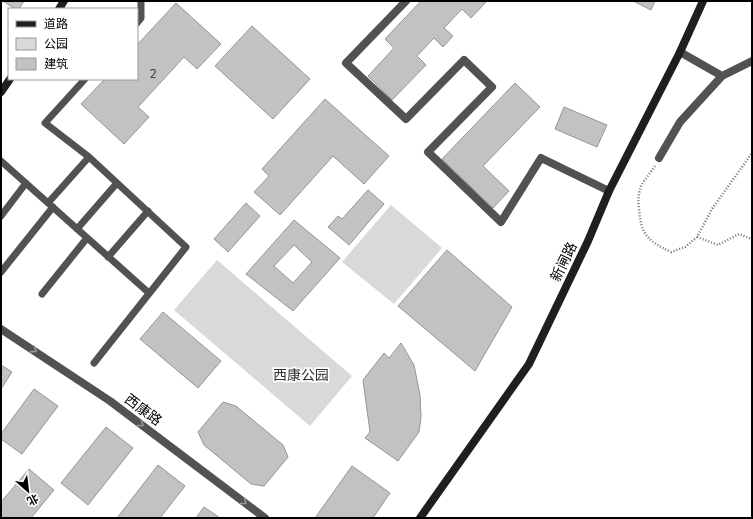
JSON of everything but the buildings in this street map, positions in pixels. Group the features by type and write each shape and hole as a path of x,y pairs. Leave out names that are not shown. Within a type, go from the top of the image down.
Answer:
{"main road":[{"name":"新闸路","path":"420,518 529,364 588,241 609,191 680,52 703,1"},
{"path":"1,92 9,80"}],"street":[{"path":"406,1 346,63 406,119 464,60 492,87 428,152 501,222 542,158 609,191"},
{"path":"680,52 722,76"},
{"path":"659,158 680,122 722,76 752,62"},
{"name":"西康路","path":"1,329 110,401 265,518"}],"lane":[{"path":"138,21 141,18 141,1"},
{"path":"84,80 45,123 89,157 186,246 94,363"},
{"path":"1,272 50,205 89,157"},
{"path":"1,161 149,293"},
{"path":"77,229 117,183"},
{"path":"1,216 26,184"},
{"path":"108,257 148,211"},
{"path":"42,294 87,238"}],"path":[{"path":"659,158 643,184 638,197 642,231 656,245 672,252 685,247 697,237 712,209 752,153"},
{"path":"697,237 718,245 739,234 752,239"}],"green space":[{"path":"391,205 442,248 394,304 342,262"},
{"name":"西康公园","path":"217,260 352,376 310,426 174,310"}]}
